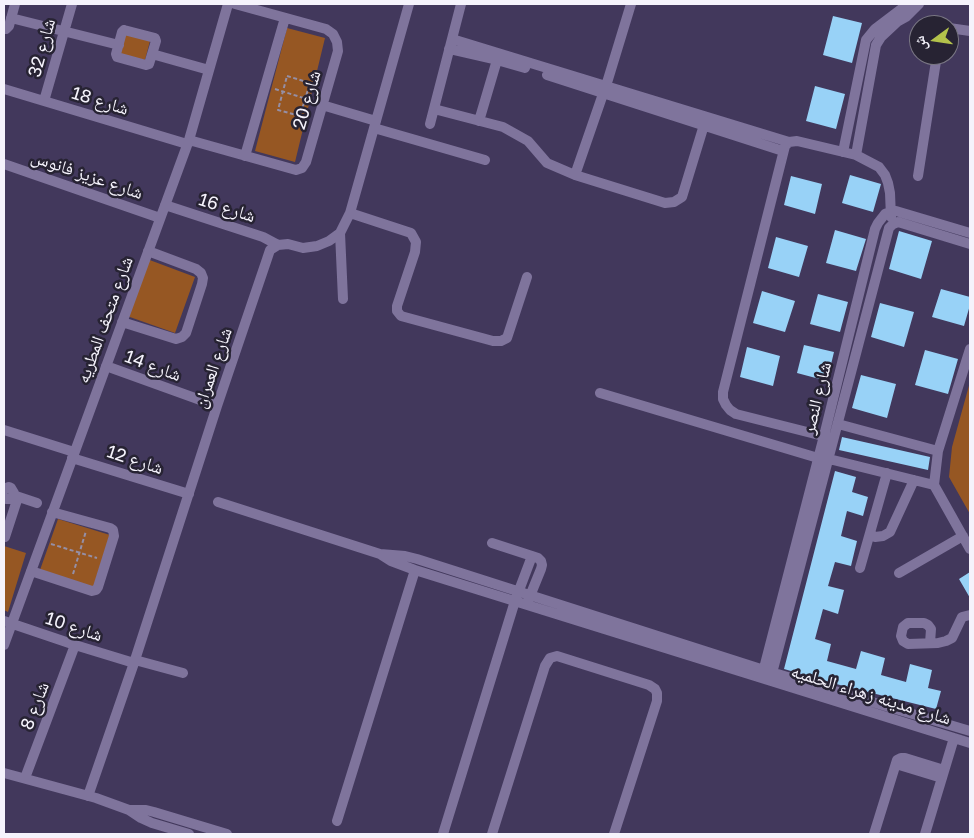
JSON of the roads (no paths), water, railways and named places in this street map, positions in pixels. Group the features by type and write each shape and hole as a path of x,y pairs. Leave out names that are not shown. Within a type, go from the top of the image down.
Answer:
{"street":[{"path":"4,28 8,28 15,4"},
{"name":"شارع 32","path":"44,101 72,4"},
{"name":"شارع متحف المطريه","path":"4,645 8,622 42,542 188,142 228,4"},
{"name":"شارع 20","path":"188,142 289,169 296,170 302,168 306,162 338,51 337,42 326,29 235,4"},
{"path":"278,245 288,244 303,248 317,246 329,241 340,233 350,213 409,4"},
{"path":"430,124 461,4"},
{"path":"575,175 631,4"},
{"path":"843,152 866,40 875,29 907,4"},
{"path":"856,155 876,45 881,36 906,17 919,4"},
{"path":"11,18 118,45"},
{"path":"246,156 285,18"},
{"path":"125,30 155,38 152,54 148,65 117,57 116,54 122,32 125,30"},
{"path":"450,44 543,74 604,90 704,125 786,146 797,141 856,155 879,167 885,175 890,193 890,212 893,224 898,222 970,244"},
{"path":"450,44 786,146"},
{"path":"152,54 209,70"},
{"path":"478,121 497,60"},
{"path":"918,176 935,65"},
{"name":"شارع 18","path":"4,89 188,142"},
{"path":"322,105 375,125 485,160"},
{"path":"434,110 503,127 528,141 547,163 575,175 665,203 674,202 682,197 704,125"},
{"path":"786,146 723,392 723,399 730,410 736,414 829,437"},
{"name":"شارع عزيز فانوس","path":"4,164 160,218"},
{"name":"شارع 16","path":"165,205 263,237 278,245"},
{"path":"890,212 896,211 970,233"},
{"name":"شارع النصر","path":"767,675 824,458 875,228 881,218 890,212"},
{"path":"350,213 411,233 416,242 415,252 397,306 397,311 401,316 501,342 507,338 527,276"},
{"name":"شارع النصر","path":"829,437 838,424 887,233 893,224"},
{"path":"340,233 344,299"},
{"name":"شارع العمران","path":"88,796 135,661 217,406 270,250 278,245"},
{"path":"122,322 176,338 182,337 186,333 202,284 201,272 148,251"},
{"path":"969,355 938,451 934,485 970,549"},
{"name":"شارع 14","path":"106,366 217,406"},
{"path":"600,393 824,458 934,485"},
{"path":"838,424 938,451"},
{"name":"شارع 12","path":"4,430 189,494"},
{"path":"860,568 887,473"},
{"path":"870,534 875,537 883,536 890,532 914,480"},
{"path":"4,489 7,487 13,490 5,537"},
{"path":"12,496 37,503"},
{"path":"218,502 380,554 418,559 529,600 767,675"},
{"path":"31,571 92,591 98,587 114,533 110,528 52,512"},
{"path":"898,573 962,536"},
{"path":"492,543 538,558 541,561 542,565 529,600"},
{"path":"380,554 391,561 415,570 517,596"},
{"path":"443,834 517,596 532,556"},
{"path":"337,821 415,570"},
{"path":"930,643 938,643 952,638 962,617 970,615"},
{"name":"شارع 10","path":"8,622 75,645 183,673"},
{"name":"شارع 8","path":"25,778 75,645"},
{"path":"492,834 545,666 550,658 557,656 649,685 657,693 657,701 614,834"},
{"name":"شارع مدينه زهراء الحلميه","path":"767,675 970,731"},
{"name":"شارع مدينه زهراء الحلميه","path":"767,675 970,743"},
{"path":"925,834 954,738"},
{"path":"874,834 897,760 905,758 943,774"},
{"path":"4,773 88,796 130,810 152,823 189,834"},
{"path":"130,810 146,810 227,834"}]}
